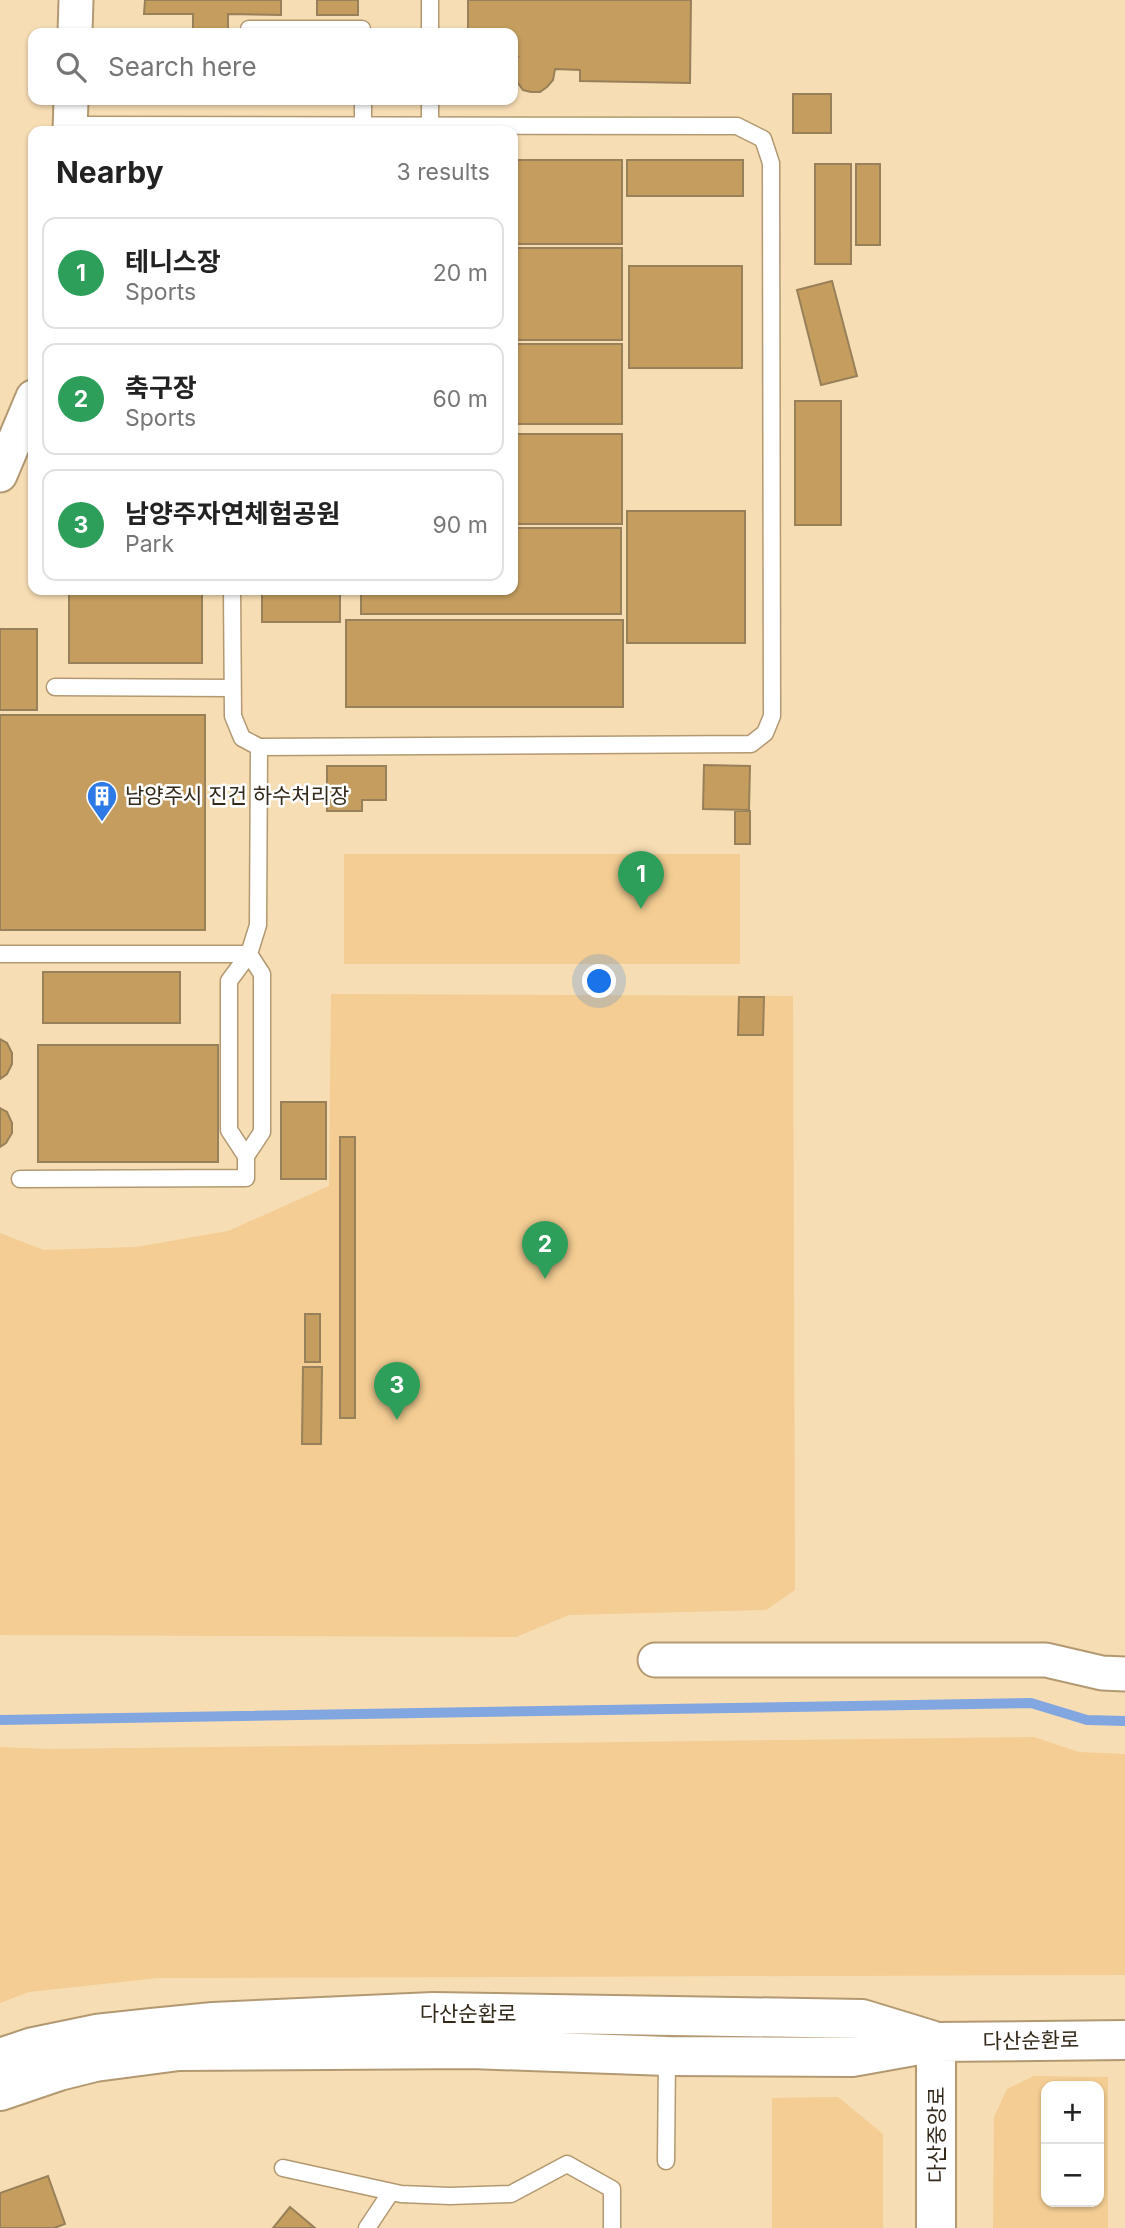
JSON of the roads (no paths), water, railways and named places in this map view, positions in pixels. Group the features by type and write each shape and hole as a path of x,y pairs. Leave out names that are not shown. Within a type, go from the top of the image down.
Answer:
{"street":[{"path":"75,28 76,0"},
{"path":"0,475 28,409"},
{"path":"655,1660 1046,1660 1102,1673 1125,1674"},
{"name":"다산순환로","path":"0,2057 96,2034 152,2028 213,2022 433,2012 862,2019 936,2042"},
{"name":"다산순환로","path":"0,2091 95,2062 179,2051 471,2049 667,2056 852,2057 936,2042 1125,2040"},
{"name":"다산중앙로","path":"936,2042 936,2228"}],"lane":[{"path":"430,0 430,28"},
{"path":"363,105 363,125"},
{"path":"430,105 430,125"},
{"path":"70,119 196,126"},
{"path":"232,595 233,716 242,738 259,747 751,744 765,733 772,716 771,163 763,139 737,126 319,126"},
{"path":"55,687 232,688"},
{"path":"20,1179 246,1178 246,1156 229,1130 229,981 248,954 258,925 259,747"},
{"path":"0,954 248,954"},
{"path":"246,1156 262,1132 262,974 248,954"},
{"path":"666,2161 667,2056"},
{"path":"283,2168 391,2192 450,2196 511,2194 567,2164 612,2189 612,2228"},
{"path":"367,2228 391,2192"}],"waterway":[{"path":"0,1720 1031,1703 1087,1720 1125,1721"}],"place":[{"name":"남양주시 진건 하수처리장","path":"102,823"},
{"name":"테니스장","path":"641,909"},
{"name":"축구장","path":"545,1279"},
{"name":"남양주자연체험공원","path":"397,1420"}]}
